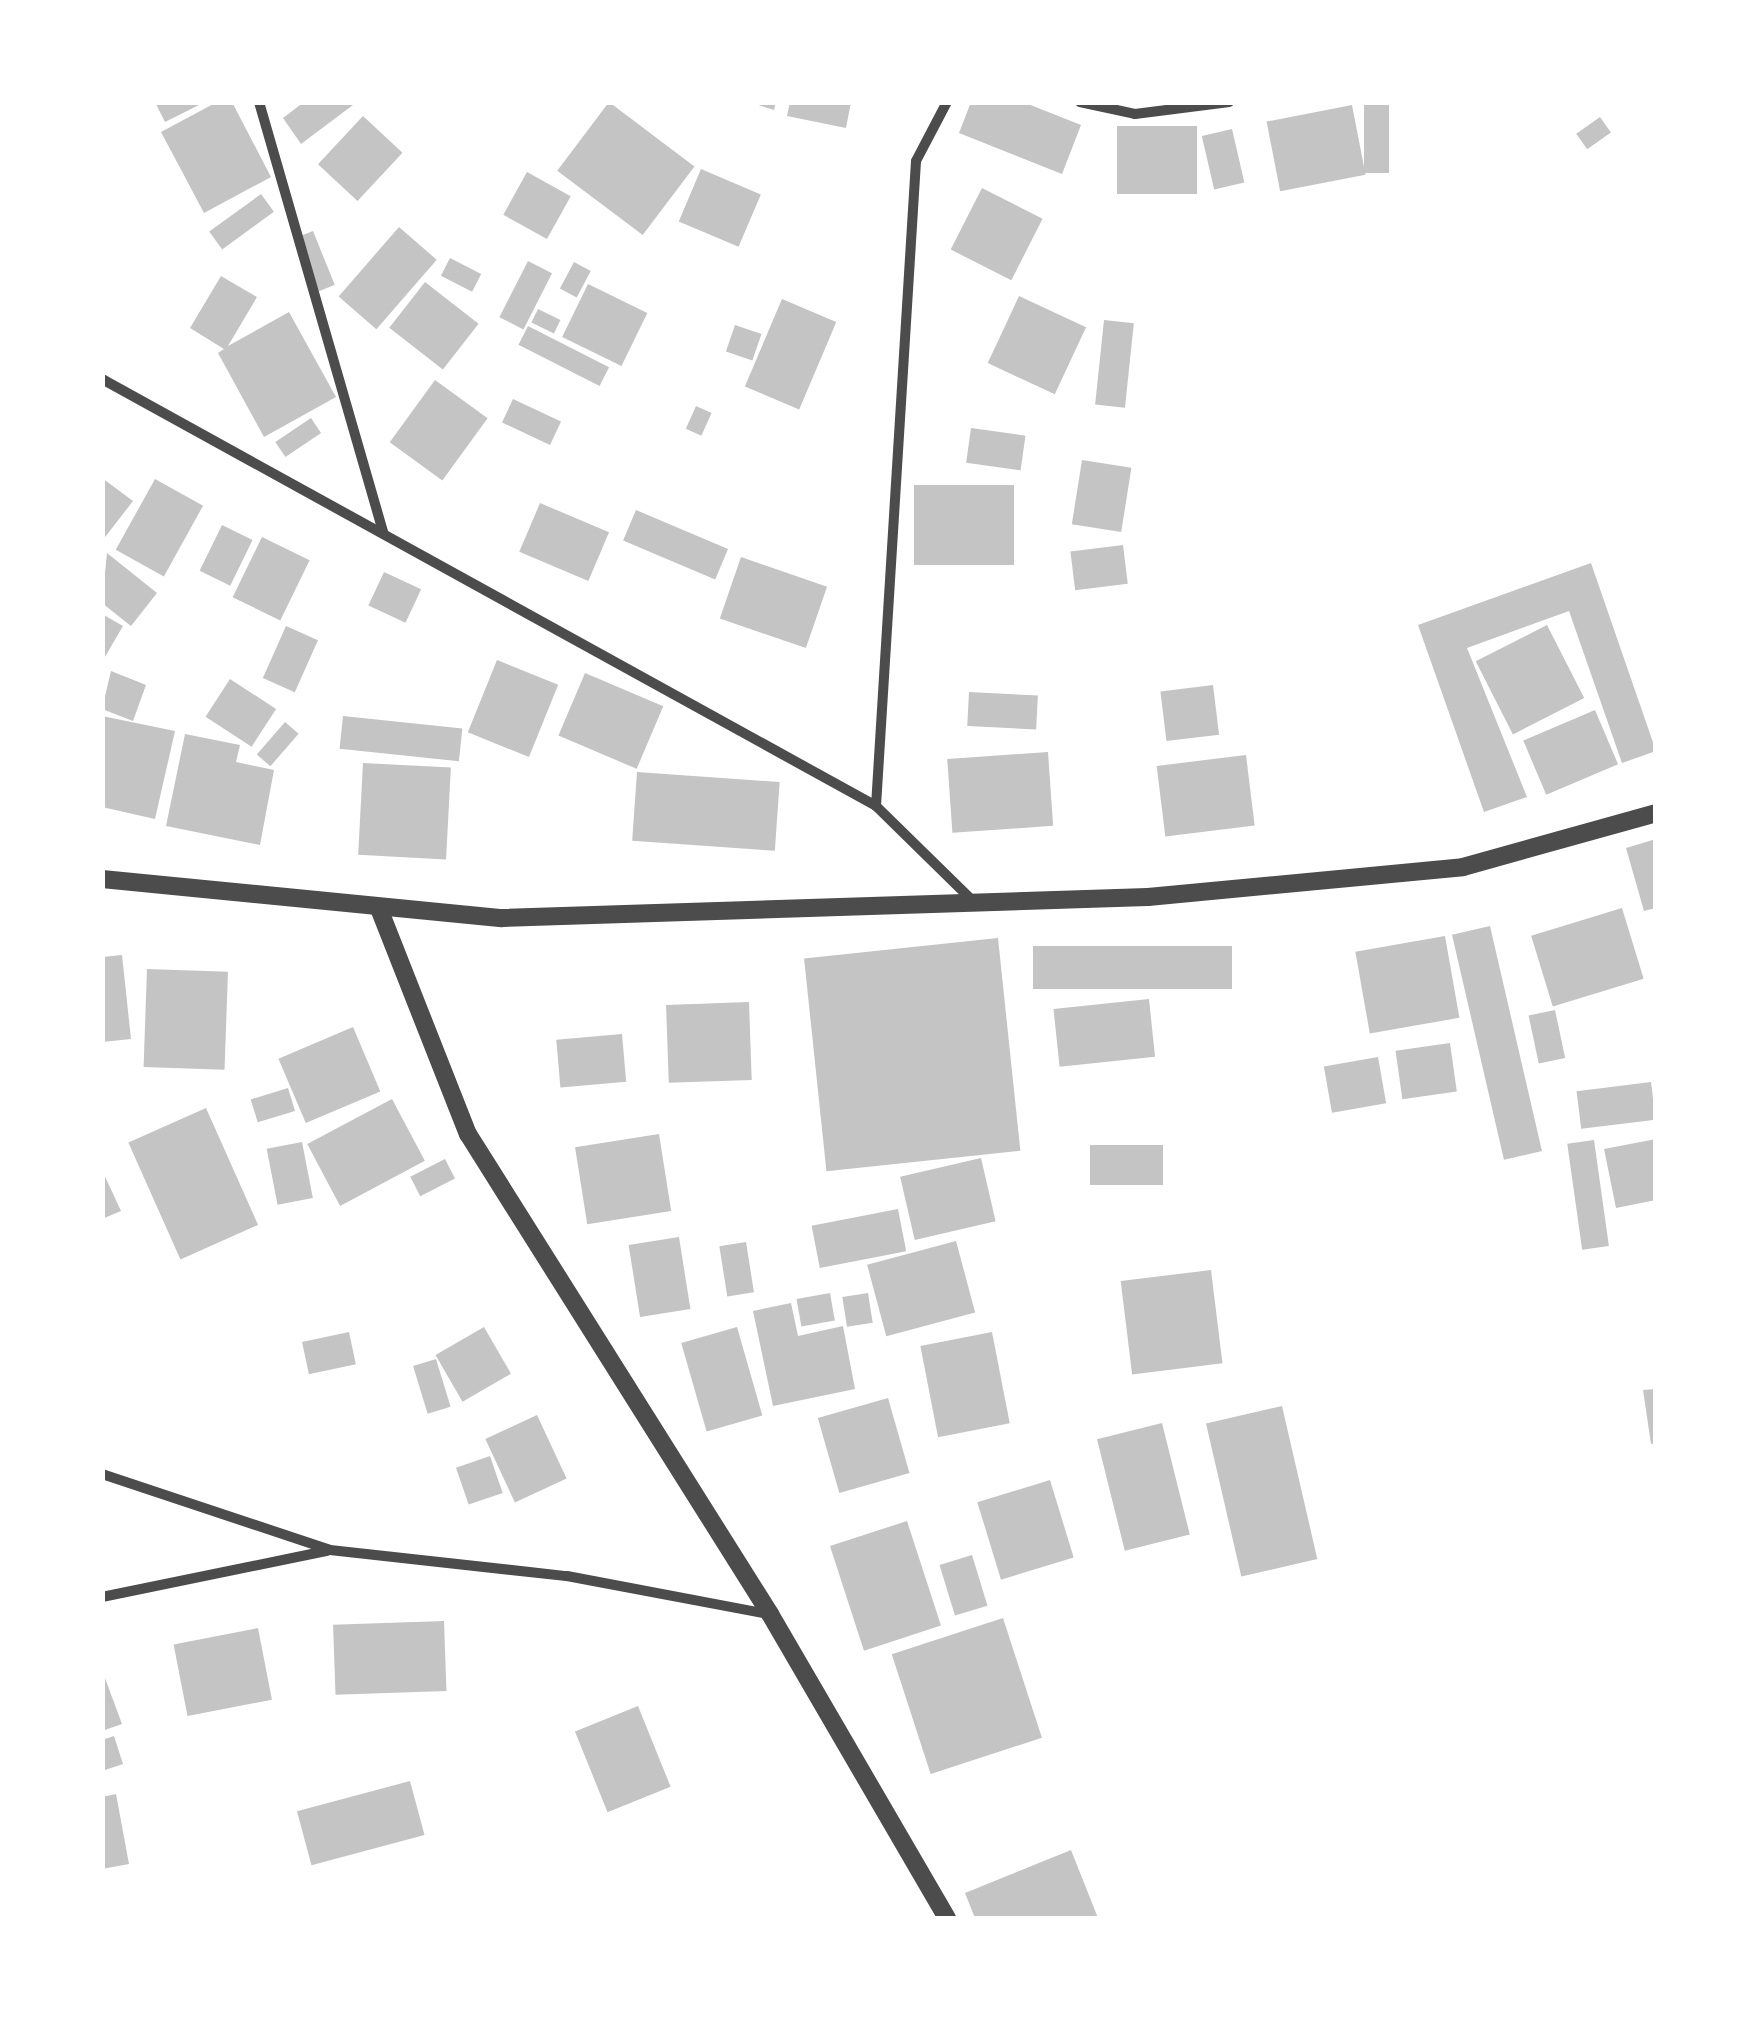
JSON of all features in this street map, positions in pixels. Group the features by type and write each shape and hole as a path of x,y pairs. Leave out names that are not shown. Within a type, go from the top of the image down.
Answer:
{"street":[{"path":"259,102 383,532"},
{"path":"876,806 916,161 947,102"},
{"path":"1080,102 1135,114 1229,102"},
{"path":"102,380 876,806 971,899"},
{"path":"102,879 380,912 502,918 971,899 1148,896 1463,866 1656,813"},
{"path":"380,912 468,1134 770,1614 946,1918"},
{"path":"102,1474 330,1550 567,1576 770,1614"},
{"path":"103,1597 330,1550"}],"building":[{"path":"155,102 205,102 165,122"},
{"path":"217,102 232,102 271,177 204,213 161,132"},
{"path":"304,102 357,102 301,144 283,118"},
{"path":"609,102 694,166 643,235 557,171"},
{"path":"749,102 776,102 774,110"},
{"path":"790,102 851,102 846,128 787,116"},
{"path":"971,102 1023,102 1081,125 1062,174 959,133"},
{"path":"1364,102 1389,102 1389,173 1364,173"},
{"path":"1352,105 1366,175 1280,191 1267,122"},
{"path":"363,116 402,153 357,201 318,164"},
{"path":"1600,117 1611,133 1587,149 1576,134"},
{"path":"1117,126 1197,126 1197,194 1117,194"},
{"path":"1232,129 1244,183 1214,190 1202,136"},
{"path":"701,169 761,194 739,247 679,221"},
{"path":"527,172 571,196 547,239 503,215"},
{"path":"982,188 1043,219 1011,280 951,249"},
{"path":"261,194 274,212 222,249 209,232"},
{"path":"399,227 437,260 376,329 339,296"},
{"path":"313,231 335,285 319,291 297,237"},
{"path":"450,258 481,274 472,292 441,276"},
{"path":"528,261 552,273 523,329 499,317"},
{"path":"574,262 591,271 577,297 560,288"},
{"path":"221,276 257,297 228,346 289,312 336,397 264,437 218,353 224,349 190,328"},
{"path":"425,282 479,324 443,370 389,328"},
{"path":"588,284 647,313 621,366 562,337"},
{"path":"1019,296 1086,327 1055,394 988,363"},
{"path":"782,299 836,322 799,410 745,386"},
{"path":"538,309 560,320 554,333 531,322"},
{"path":"1104,320 1134,323 1125,408 1095,405"},
{"path":"735,325 761,334 752,361 726,351"},
{"path":"528,326 609,367 600,386 518,345"},
{"path":"435,380 488,418 442,481 390,442"},
{"path":"513,399 561,421 550,445 502,423"},
{"path":"696,406 712,413 701,436 686,429"},
{"path":"311,418 321,433 285,457 275,442"},
{"path":"971,428 1025,436 1021,470 966,463"},
{"path":"1082,460 1131,468 1121,532 1072,524"},
{"path":"102,478 133,501 102,541"},
{"path":"155,479 203,506 164,577 116,550"},
{"path":"914,485 1014,485 1014,565 914,565"},
{"path":"540,503 609,532 588,581 519,552"},
{"path":"636,510 728,549 715,579 623,540"},
{"path":"222,525 253,540 230,586 200,571"},
{"path":"262,537 310,560 280,620 233,597"},
{"path":"1123,545 1128,584 1075,590 1070,551"},
{"path":"107,553 157,593 131,626 102,603"},
{"path":"741,557 827,587 806,648 720,618"},
{"path":"1591,563 1656,751 1622,763 1569,611 1467,648 1527,797 1484,812 1418,625"},
{"path":"384,572 421,589 406,623 368,606"},
{"path":"102,614 123,626 102,662"},
{"path":"1547,625 1584,698 1513,734 1476,661"},
{"path":"286,626 318,640 295,692 263,678"},
{"path":"497,660 558,685 529,757 468,732"},
{"path":"111,671 146,685 133,721 102,709"},
{"path":"585,673 663,706 637,769 558,736"},
{"path":"230,679 276,709 252,747 205,717"},
{"path":"1213,685 1219,735 1166,741 1160,691"},
{"path":"969,692 1038,696 1036,730 967,726"},
{"path":"1595,710 1618,764 1546,795 1523,740"},
{"path":"102,716 175,731 155,819 102,807"},
{"path":"343,716 462,729 459,761 340,749"},
{"path":"285,722 299,734 270,766 257,754"},
{"path":"185,734 240,745 236,762 274,770 260,845 166,826"},
{"path":"1048,752 1053,826 952,833 947,759"},
{"path":"1246,755 1255,825 1165,836 1157,766"},
{"path":"363,763 451,768 446,859 358,855"},
{"path":"637,772 780,782 775,851 632,841"},
{"path":"1656,839 1656,908 1644,911 1626,848"},
{"path":"1622,908 1644,979 1553,1007 1531,936"},
{"path":"1490,926 1542,1151 1504,1160 1452,935"},
{"path":"1445,936 1459,1018 1370,1034 1355,952"},
{"path":"998,938 1020,1151 826,1171 804,958"},
{"path":"1033,946 1232,946 1232,989 1033,989"},
{"path":"122,955 131,1039 102,1042 102,957"},
{"path":"147,969 228,972 225,1070 144,1067"},
{"path":"1149,999 1155,1057 1060,1067 1054,1009"},
{"path":"749,1002 752,1080 669,1083 666,1005"},
{"path":"1555,1010 1565,1058 1539,1064 1529,1016"},
{"path":"353,1027 380,1091 306,1123 278,1059"},
{"path":"622,1034 626,1082 560,1088 556,1040"},
{"path":"1450,1043 1457,1092 1402,1099 1396,1051"},
{"path":"1378,1057 1386,1103 1332,1113 1324,1067"},
{"path":"1651,1082 1656,1120 1581,1129 1577,1091"},
{"path":"288,1088 295,1111 258,1122 251,1099"},
{"path":"392,1099 425,1161 340,1206 307,1144"},
{"path":"206,1108 258,1225 180,1260 128,1143"},
{"path":"659,1134 671,1211 587,1224 575,1147"},
{"path":"1656,1139 1656,1200 1616,1208 1604,1149"},
{"path":"1594,1140 1609,1246 1582,1250 1567,1144"},
{"path":"302,1142 313,1198 278,1205 267,1149"},
{"path":"1090,1145 1163,1145 1163,1185 1090,1185"},
{"path":"981,1158 996,1221 915,1240 900,1177"},
{"path":"445,1159 455,1179 420,1196 410,1177"},
{"path":"102,1170 121,1211 102,1219"},
{"path":"898,1209 906,1251 820,1268 812,1226"},
{"path":"679,1237 690,1309 640,1317 629,1245"},
{"path":"956,1241 975,1312 886,1336 867,1265"},
{"path":"746,1242 754,1292 727,1297 719,1246"},
{"path":"1211,1270 1222,1363 1132,1374 1121,1281"},
{"path":"830,1293 835,1321 801,1326 797,1299"},
{"path":"868,1293 873,1323 847,1327 842,1297"},
{"path":"791,1303 798,1336 843,1326 855,1389 773,1406 753,1311"},
{"path":"484,1327 511,1374 463,1402 436,1355"},
{"path":"737,1327 762,1415 707,1431 681,1343"},
{"path":"349,1332 356,1364 309,1374 302,1342"},
{"path":"992,1332 1010,1423 938,1437 920,1346"},
{"path":"436,1359 451,1407 428,1414 413,1366"},
{"path":"1656,1389 1656,1443 1651,1444 1643,1390"},
{"path":"888,1398 909,1473 839,1493 818,1418"},
{"path":"1282,1406 1317,1559 1241,1577 1206,1424"},
{"path":"537,1415 567,1478 515,1503 485,1439"},
{"path":"1162,1423 1190,1535 1125,1551 1097,1439"},
{"path":"490,1456 503,1493 469,1505 456,1468"},
{"path":"1050,1480 1074,1557 1001,1580 977,1502"},
{"path":"907,1521 941,1626 864,1651 830,1546"},
{"path":"972,1555 987,1606 955,1616 939,1565"},
{"path":"1003,1618 1042,1738 931,1774 892,1654"},
{"path":"444,1621 446,1691 336,1695 333,1625"},
{"path":"258,1628 272,1700 188,1716 174,1644"},
{"path":"102,1670 122,1724 102,1731"},
{"path":"638,1706 671,1787 608,1812 575,1731"},
{"path":"114,1736 123,1764 102,1771 102,1740"},
{"path":"410,1781 424,1835 311,1865 297,1811"},
{"path":"116,1794 129,1864 102,1869 102,1797"},
{"path":"1071,1850 1098,1918 975,1918 965,1893"}]}
